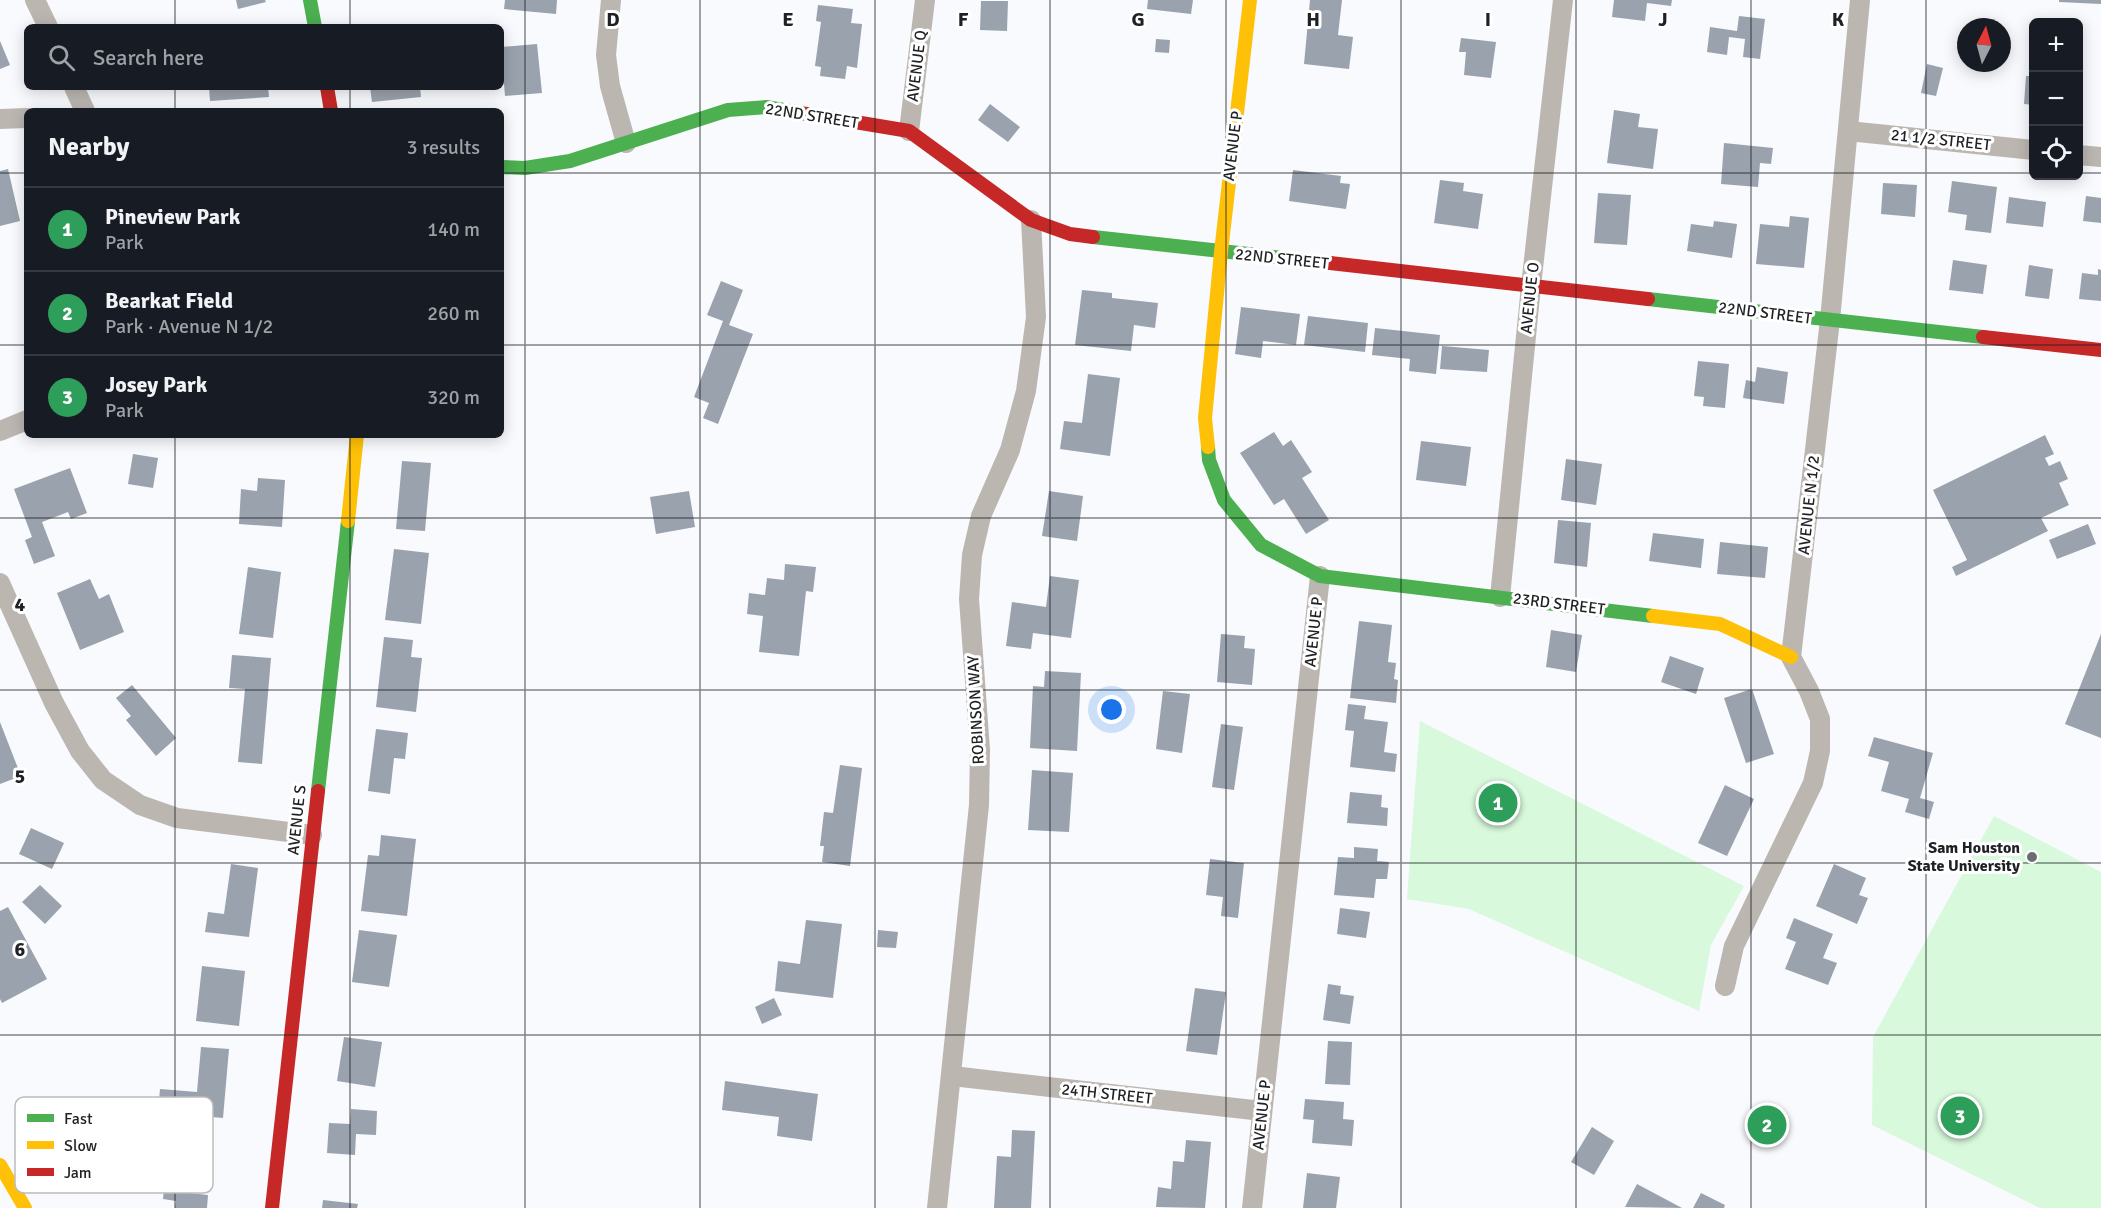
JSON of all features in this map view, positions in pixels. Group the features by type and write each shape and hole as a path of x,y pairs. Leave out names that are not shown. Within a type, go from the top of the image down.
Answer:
{"street":[{"path":"35,0 47,24"},
{"path":"310,0 314,24"},
{"path":"610,0 606,55 610,86 627,143"},
{"name":"AVENUE Q","path":"909,131 925,0"},
{"name":"AVENUE P","path":"1250,0 1221,252 1205,418 1209,460 1224,500 1261,545 1320,576 1252,1208"},
{"name":"AVENUE O","path":"1500,597 1531,286 1563,0"},
{"name":"AVENUE N 1/2","path":"1791,657 1830,320 1860,0"},
{"path":"75,90 84,108"},
{"path":"328,90 330,108"},
{"name":"22ND STREET","path":"504,168 525,168 570,161 728,110 766,107 909,131 1031,220 1070,234 2101,350"},
{"path":"0,119 24,118"},
{"name":"21 1/2 STREET","path":"1848,130 2029,149"},
{"path":"2083,155 2101,157"},
{"name":"ROBINSON WAY","path":"937,1208 979,805 980,750 969,599 972,555 981,516 1010,450 1026,391 1036,317 1031,220"},
{"path":"0,431 24,421"},
{"name":"AVENUE S","path":"272,1208 357,438"},
{"name":"23RD STREET","path":"1320,576 1720,624 1791,657"},
{"path":"0,583 54,704 80,751 103,780 140,805 177,819 312,835"},
{"path":"1725,986 1734,946 1813,783 1820,751 1820,719 1791,657"},
{"name":"24TH STREET","path":"952,1076 1262,1111"},
{"path":"0,1165 15,1191"},
{"path":"16,1193 25,1208"}],"green space":[{"path":"1420,721 1744,886 1711,945 1699,1011 1469,909 1407,899"},
{"path":"1994,816 2101,872 2101,1208 2040,1208 1872,1125 1873,1037"}],"building":[{"path":"236,0 265,0 266,2 238,9"},
{"path":"505,0 557,0 556,14 504,9"},
{"path":"1148,0 1193,0 1191,14 1147,9"},
{"path":"1310,0 1342,0 1338,35 1353,37 1349,69 1304,64"},
{"path":"1614,0 1672,0 1671,6 1647,3 1645,21 1612,17"},
{"path":"2059,0 2101,0 2101,4 2059,2"},
{"path":"981,1 1008,1 1007,31 980,30"},
{"path":"818,5 853,9 851,23 862,24 857,68 847,66 845,79 820,76 821,67 815,66 821,22 816,21"},
{"path":"1739,16 1765,19 1760,59 1743,57 1745,39 1729,37 1727,55 1707,52 1710,27 1737,31"},
{"path":"1461,38 1496,42 1491,78 1464,75 1466,52 1459,52"},
{"path":"1156,39 1170,40 1169,53 1155,52"},
{"path":"0,41 10,65 0,69"},
{"path":"537,44 542,93 505,96 504,47"},
{"path":"1927,64 1943,68 1936,96 1921,93"},
{"path":"2026,76 2029,76 2029,104 2024,104"},
{"path":"209,90 268,90 269,97 210,101"},
{"path":"370,90 420,90 421,97 372,102"},
{"path":"990,104 1020,127 1008,142 978,120"},
{"path":"1614,110 1640,114 1638,127 1658,129 1653,169 1607,163"},
{"path":"1724,143 1773,148 1771,164 1760,163 1758,187 1721,184"},
{"path":"8,169 20,221 0,226 0,171"},
{"path":"1293,170 1341,176 1340,183 1350,184 1346,209 1289,201"},
{"path":"1440,180 1464,183 1463,191 1483,194 1478,229 1434,223"},
{"path":"1952,181 1997,187 1991,233 1965,230 1967,215 1948,212"},
{"path":"1883,183 1917,185 1915,217 1881,214"},
{"path":"1598,193 1631,195 1627,245 1594,243"},
{"path":"2086,196 2101,198 2101,223 2083,221"},
{"path":"2009,197 2046,202 2043,227 2006,223"},
{"path":"1790,216 1809,218 1804,268 1756,264 1760,224 1789,227"},
{"path":"1714,221 1737,224 1732,258 1687,251 1691,224 1713,227"},
{"path":"1953,260 1987,265 1983,294 1949,290"},
{"path":"2029,265 2053,269 2049,299 2025,296"},
{"path":"2098,269 2101,270 2101,301 2079,299 2082,273 2098,275"},
{"path":"721,281 743,290 729,325 753,334 718,424 703,418 709,403 694,397 723,321 707,315"},
{"path":"1082,290 1112,293 1112,298 1158,303 1155,328 1134,325 1131,351 1075,345"},
{"path":"1241,307 1300,314 1296,345 1263,341 1261,358 1235,354"},
{"path":"1308,316 1368,323 1365,352 1304,345"},
{"path":"1375,328 1440,335 1436,374 1409,371 1410,359 1372,355"},
{"path":"1442,346 1489,350 1487,372 1440,369"},
{"path":"1698,361 1729,364 1725,408 1703,406 1704,397 1694,396"},
{"path":"1757,367 1788,372 1784,404 1743,398 1746,380 1755,382"},
{"path":"1088,374 1120,378 1110,456 1060,449 1064,421 1082,423"},
{"path":"1274,432 1283,446 1291,440 1312,472 1302,478 1329,520 1306,534 1284,499 1274,505 1240,453"},
{"path":"2045,435 2054,454 2045,458 2049,466 2060,461 2068,479 2059,483 2069,505 2041,518 2048,531 1956,576 1952,567 1967,560 1933,490"},
{"path":"1421,441 1471,447 1466,486 1416,480"},
{"path":"133,454 158,458 153,488 128,484"},
{"path":"1566,459 1602,464 1596,505 1561,500"},
{"path":"402,461 431,463 425,531 396,529"},
{"path":"70,468 87,513 71,519 68,512 42,522 55,556 34,564 25,540 32,537 14,489"},
{"path":"258,478 285,480 282,527 239,524 241,489 257,491"},
{"path":"689,491 695,527 656,534 650,497"},
{"path":"1049,491 1083,496 1077,541 1042,536"},
{"path":"1558,520 1591,523 1587,567 1554,563"},
{"path":"2088,524 2096,544 2057,559 2049,540"},
{"path":"1653,533 1704,539 1701,568 1649,561"},
{"path":"1720,542 1768,547 1765,578 1717,574"},
{"path":"394,549 429,553 421,624 385,620"},
{"path":"785,564 816,567 813,592 806,591 799,656 759,652 763,616 747,614 749,593 765,595 767,578 784,580"},
{"path":"248,567 281,572 273,638 239,634"},
{"path":"1050,576 1079,580 1071,638 1033,633 1031,649 1006,646 1012,602 1046,607"},
{"path":"90,579 99,599 109,594 124,632 80,650 57,593"},
{"path":"1359,621 1392,625 1388,662 1396,663 1394,679 1398,680 1396,703 1350,698"},
{"path":"1551,630 1582,635 1576,672 1546,667"},
{"path":"1221,634 1245,636 1244,648 1255,649 1252,685 1217,682"},
{"path":"2101,634 2101,738 2065,724"},
{"path":"384,637 413,640 411,657 422,658 416,712 376,707"},
{"path":"232,655 271,658 262,764 238,762 245,689 229,688"},
{"path":"1670,656 1704,668 1696,694 1661,682"},
{"path":"1045,671 1081,673 1077,751 1030,748 1033,686 1044,687"},
{"path":"132,685 176,738 156,756 126,720 131,716 116,698"},
{"path":"1752,689 1774,754 1746,763 1724,698"},
{"path":"1163,691 1190,694 1182,753 1156,749"},
{"path":"1348,704 1366,706 1364,719 1388,722 1384,752 1397,754 1395,772 1350,767 1354,731 1345,730"},
{"path":"0,722 21,776 0,784"},
{"path":"1221,724 1243,727 1234,790 1212,787"},
{"path":"376,729 408,733 405,759 394,758 390,794 368,791"},
{"path":"1874,737 1933,753 1920,798 1934,802 1929,819 1905,812 1909,799 1881,791 1889,762 1868,756"},
{"path":"840,765 862,768 850,866 822,862 824,846 820,846 824,812 833,813"},
{"path":"1032,770 1073,773 1069,832 1028,830"},
{"path":"1725,785 1754,799 1727,856 1698,843"},
{"path":"1350,792 1382,795 1381,807 1388,808 1387,826 1347,823"},
{"path":"31,828 64,843 52,869 19,854"},
{"path":"381,835 416,839 407,916 361,911 368,855 379,856"},
{"path":"1354,847 1378,849 1377,861 1389,862 1387,879 1376,879 1374,898 1334,895 1338,857 1354,858"},
{"path":"1210,859 1244,863 1238,918 1221,916 1223,897 1206,895"},
{"path":"231,864 258,868 249,937 205,932 208,912 224,914"},
{"path":"1834,864 1866,878 1859,895 1868,898 1857,924 1816,906"},
{"path":"40,885 62,906 45,924 22,902"},
{"path":"8,907 47,979 2,1003 0,999 0,911"},
{"path":"1340,908 1370,912 1366,938 1337,934"},
{"path":"1794,918 1833,934 1823,958 1837,963 1828,985 1785,969 1796,942 1786,938"},
{"path":"806,920 842,924 833,998 775,991 778,961 800,964"},
{"path":"359,930 397,935 389,987 352,982"},
{"path":"878,930 898,932 896,948 877,947"},
{"path":"202,966 245,971 239,1026 196,1021"},
{"path":"1328,984 1341,986 1340,994 1354,996 1350,1024 1323,1020"},
{"path":"1195,988 1226,992 1217,1055 1186,1051"},
{"path":"774,998 782,1015 762,1024 755,1007"},
{"path":"344,1037 382,1042 375,1087 337,1081"},
{"path":"1328,1041 1352,1042 1350,1085 1325,1084"},
{"path":"201,1047 229,1049 223,1118 213,1117 213,1097 159,1097 160,1089 197,1092"},
{"path":"725,1081 818,1094 812,1141 777,1136 779,1117 722,1110"},
{"path":"1305,1099 1344,1102 1343,1119 1354,1120 1352,1146 1312,1143 1314,1120 1303,1119"},
{"path":"351,1109 377,1111 376,1135 356,1134 355,1155 327,1153 329,1123 350,1124"},
{"path":"1592,1127 1614,1141 1594,1175 1571,1162"},
{"path":"1012,1130 1035,1131 1031,1208 994,1208 997,1156 1011,1157"},
{"path":"1186,1140 1211,1142 1205,1208 1156,1207 1158,1187 1171,1189 1173,1161 1184,1162"},
{"path":"1307,1173 1340,1177 1336,1208 1303,1208"},
{"path":"1637,1184 1682,1208 1625,1207"},
{"path":"164,1193 208,1195 207,1208 175,1208 176,1201 163,1199"},
{"path":"1701,1193 1725,1205 1724,1208 1693,1208"},
{"path":"323,1200 358,1204 357,1208 322,1208"}],"traffic: fast":[{"path":"310,0 314,24"},
{"path":"504,167 525,168 570,161 728,110 766,107 807,114"},
{"path":"1093,237 1330,263"},
{"path":"1648,299 1983,337"},
{"path":"1208,447 1209,460 1224,500 1261,545 1320,576 1653,616"},
{"path":"318,791 348,521"}],"traffic: slow":[{"path":"1208,447 1205,418 1221,252 1250,0"},
{"path":"348,521 357,438"},
{"path":"1653,616 1720,624 1791,657"},
{"path":"0,1165 15,1191"},
{"path":"16,1193 25,1208"}],"traffic: jam":[{"path":"328,90 330,108"},
{"path":"807,114 909,131 1031,220 1070,234 1093,237"},
{"path":"1330,263 1648,299"},
{"path":"1983,337 2101,350"},
{"path":"272,1208 318,791"}],"place":[{"name":"Pineview Park","path":"1498,803"},
{"name":"Sam Houston State University","path":"2032,857"},
{"name":"Josey Park","path":"1960,1116"},
{"name":"Bearkat Field","path":"1767,1125"}]}
